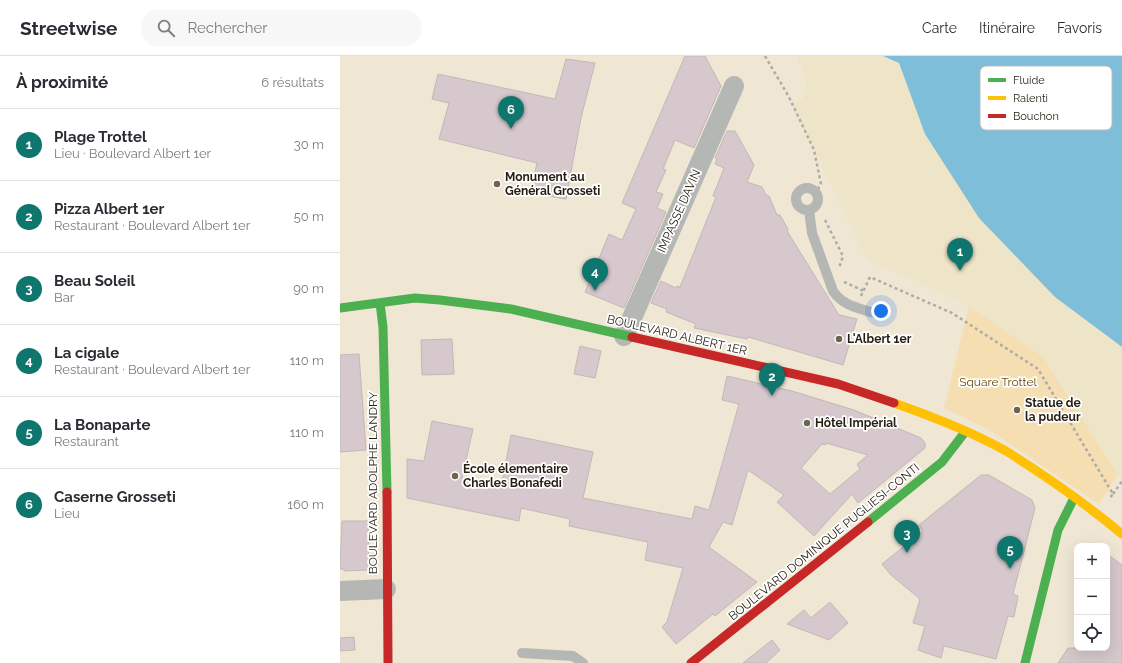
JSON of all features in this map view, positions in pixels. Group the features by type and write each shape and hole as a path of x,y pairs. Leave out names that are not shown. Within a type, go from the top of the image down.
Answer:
{"main road":[{"name":"BOULEVARD ALBERT 1ER","path":"340,308 415,298 511,309 838,384 932,416 1006,451 1074,498 1122,534"},
{"name":"BOULEVARD ADOLPHE LANDRY","path":"380,303 383,327 387,446 386,589 388,663"},
{"name":"BOULEVARD DOMINIQUE PUGLIESI-CONTI","path":"691,663 942,462 965,432"},
{"path":"1025,663 1058,530 1064,514 1074,498"}],"street":[{"name":"IMPASSE DAVIN","path":"624,336 734,86"},
{"path":"340,591 386,589"}],"lane":[{"path":"812,208 799,206 796,199 797,195 804,188 811,188 816,192 818,201 812,208 812,233 833,291 838,298 846,304 874,313"},
{"path":"522,653 573,656 583,663"}],"path":[{"path":"764,56 789,97 814,150 821,184 816,192"},
{"path":"812,208 821,212 843,256 838,270"},
{"path":"857,308 870,277 952,313 1038,370 1109,490"},
{"path":"839,280 864,291"},
{"path":"1113,494 1122,481"}],"green space":[{"name":"Square Trottel","path":"969,306 1043,357 1118,475 1099,504 986,428 944,408"}],"sand":[{"path":"797,56 883,56 899,63 925,134 1093,326 1122,347 1122,478 1118,475 1043,357 969,306 908,277 874,264 864,253 792,106 803,99 806,79"}],"water":[{"path":"883,56 1122,56 1122,347 1055,297 979,218 925,134 899,63"}],"building":[{"path":"685,56 705,56 721,86 694,148 675,140 663,169 666,170 656,192 663,194 657,208 666,212 624,308 585,292 609,234 622,240 636,209 622,203"},
{"path":"566,59 595,63 581,118 566,199 530,193 537,163 439,139 449,103 432,99 438,74 555,99"},
{"path":"727,131 735,131 754,165 747,182 762,187 766,195 769,196 777,215 780,215 788,229 787,231 839,315 857,319 843,365 748,337 747,339 694,328 696,324 666,312 667,309 651,303 661,281 676,288 677,286 680,287 716,197 713,196 724,168 715,164 717,159 715,158"},
{"path":"452,339 454,374 422,375 421,340"},
{"path":"580,346 601,351 595,378 574,374"},
{"path":"359,354 366,450 340,452 340,355"},
{"path":"727,376 792,391 854,410 921,438 925,443 925,448 858,503 852,494 814,536 777,502 784,495 748,470 732,525 723,522 709,547 757,582 715,616 713,614 676,644 662,627 667,622 683,568 645,560 648,542 569,526 570,519 521,508 519,521 407,498 407,459 424,461 432,421 473,429 462,478 501,487 511,435 593,452 583,498 692,519 695,506 709,510 739,404 722,400","holes":["826,443 868,455 857,464 860,469 830,494 801,468 822,444 826,445"]},
{"path":"981,475 989,475 1032,500 1035,508 1013,594 1018,596 1014,617 1008,616 996,659 944,646 941,658 918,650 925,626 913,623 920,599 891,575 882,564 923,531 919,525"},
{"path":"342,521 368,521 369,570 344,571 344,569 340,569"},
{"path":"1110,556 1122,565 1122,663 1058,663 1068,648 1074,648 1074,651 1110,651"},
{"path":"830,602 848,623 829,640 787,624 804,610 811,618"},
{"path":"354,637 355,650 340,651 340,638"},
{"path":"772,640 780,650 766,663 743,663"}],"traffic: fast":[{"path":"340,308 415,298 440,300 511,309 632,337"},
{"path":"380,303 383,327 387,492"},
{"path":"868,522 942,462 965,432"},
{"path":"1025,663 1058,530 1074,498"}],"traffic: slow":[{"path":"894,403 951,425 1006,451 1066,491 1122,534"}],"traffic: jam":[{"path":"632,337 838,384 894,403"},
{"path":"387,492 388,663"},
{"path":"691,663 868,522"}],"place":[{"name":"Caserne Grosseti","path":"511,129"},
{"name":"Monument au Général Grosseti","path":"497,184"},
{"name":"Plage Trottel","path":"960,271"},
{"name":"La cigale","path":"595,291"},
{"name":"L'Albert 1er","path":"839,339"},
{"name":"Pizza Albert 1er","path":"772,396"},
{"name":"Statue de la pudeur","path":"1017,410"},
{"name":"Hôtel Impérial","path":"807,423"},
{"name":"École élementaire Charles Bonafedi","path":"455,476"},
{"name":"Beau Soleil","path":"907,553"},
{"name":"La Bonaparte","path":"1010,569"}]}
